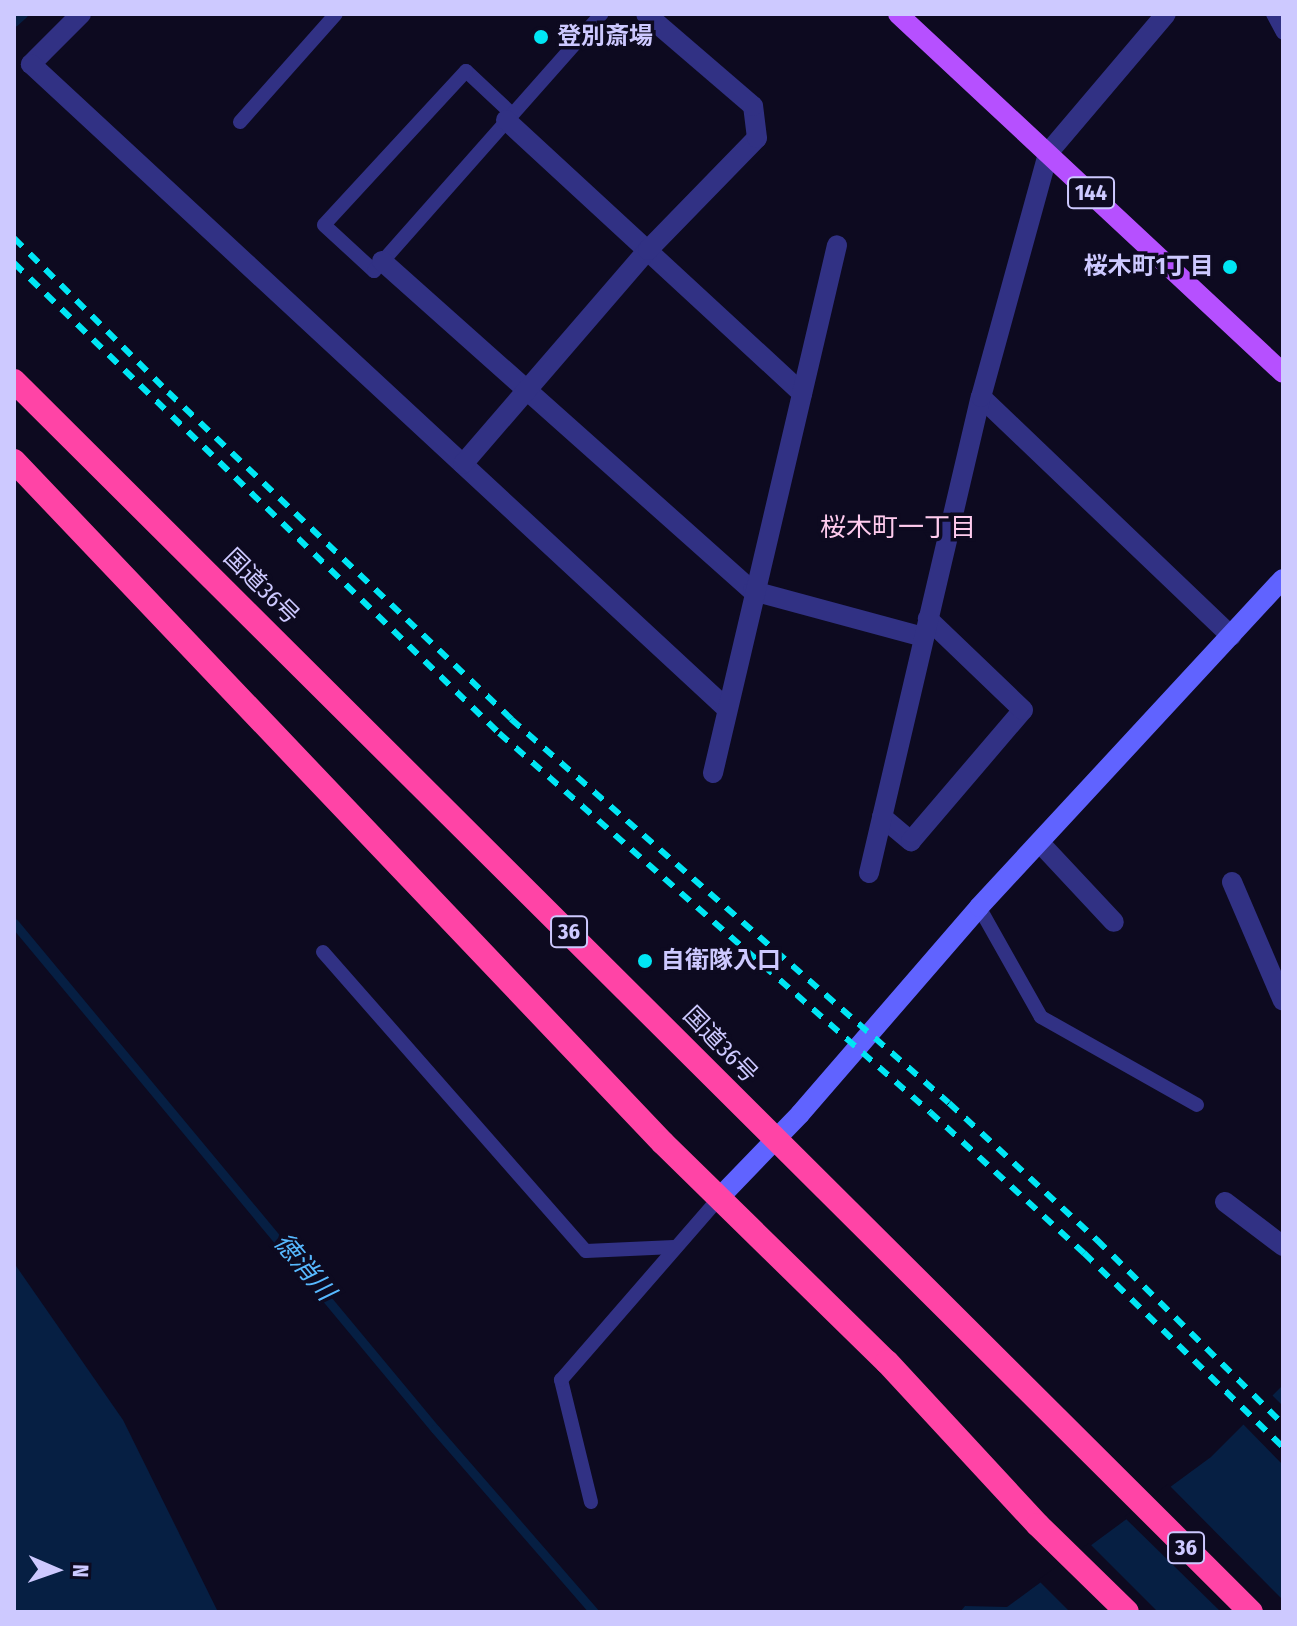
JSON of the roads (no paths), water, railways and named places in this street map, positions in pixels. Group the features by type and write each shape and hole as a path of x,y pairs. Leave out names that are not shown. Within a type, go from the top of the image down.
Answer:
{"highway":[{"name":"国道36号","path":"14,381 1251,1612"},
{"path":"14,461 719,1198 887,1362 1038,1525 1127,1612"}],"main road":[{"name":"144","path":"898,14 1283,373"}],"street":[{"path":"81,14 31,64 726,708"},
{"path":"463,464 648,250 757,138 753,106 646,14"},
{"path":"869,873 981,397 1048,153 1158,17"},
{"path":"509,117 802,393"},
{"path":"713,773 753,591 837,245"},
{"path":"382,261 753,591 926,628 1023,710 911,841 882,817"},
{"path":"981,397 1231,636"},
{"path":"719,1198 775,1141 979,907 1283,579"},
{"path":"1040,843 1114,922"},
{"path":"1232,882 1283,1001"},
{"path":"1225,1202 1283,1246"}],"lane":[{"path":"240,122 336,14"},
{"path":"509,117 466,71 324,225 374,271 601,14"},
{"path":"1273,14 1283,33"},
{"path":"979,907 1041,1017 1197,1105"},
{"path":"323,952 586,1251 674,1247"},
{"path":"591,1502 561,1380 719,1198"}],"water":[{"path":"14,1263 123,1420 218,1612 14,1612"},
{"path":"1283,1385 1283,1612 960,1612 965,1606 1007,1607 1211,1457"}],"waterway":[{"name":"徳消川","path":"14,22 23,14"},
{"name":"徳消川","path":"14,923 435,1429 594,1612"}],"railway":[{"path":"14,238 168,392 511,719 949,1103 1097,1240 1283,1424"},
{"path":"14,263 499,733 930,1112 1084,1253 1283,1447"}],"place":[{"name":"登別斎場","path":"541,37"},
{"name":"桜木町1丁目","path":"1230,267"},
{"name":"自衛隊入口","path":"645,961"}],"district":[{"name":"桜木町一丁目","path":"898,528"}]}
